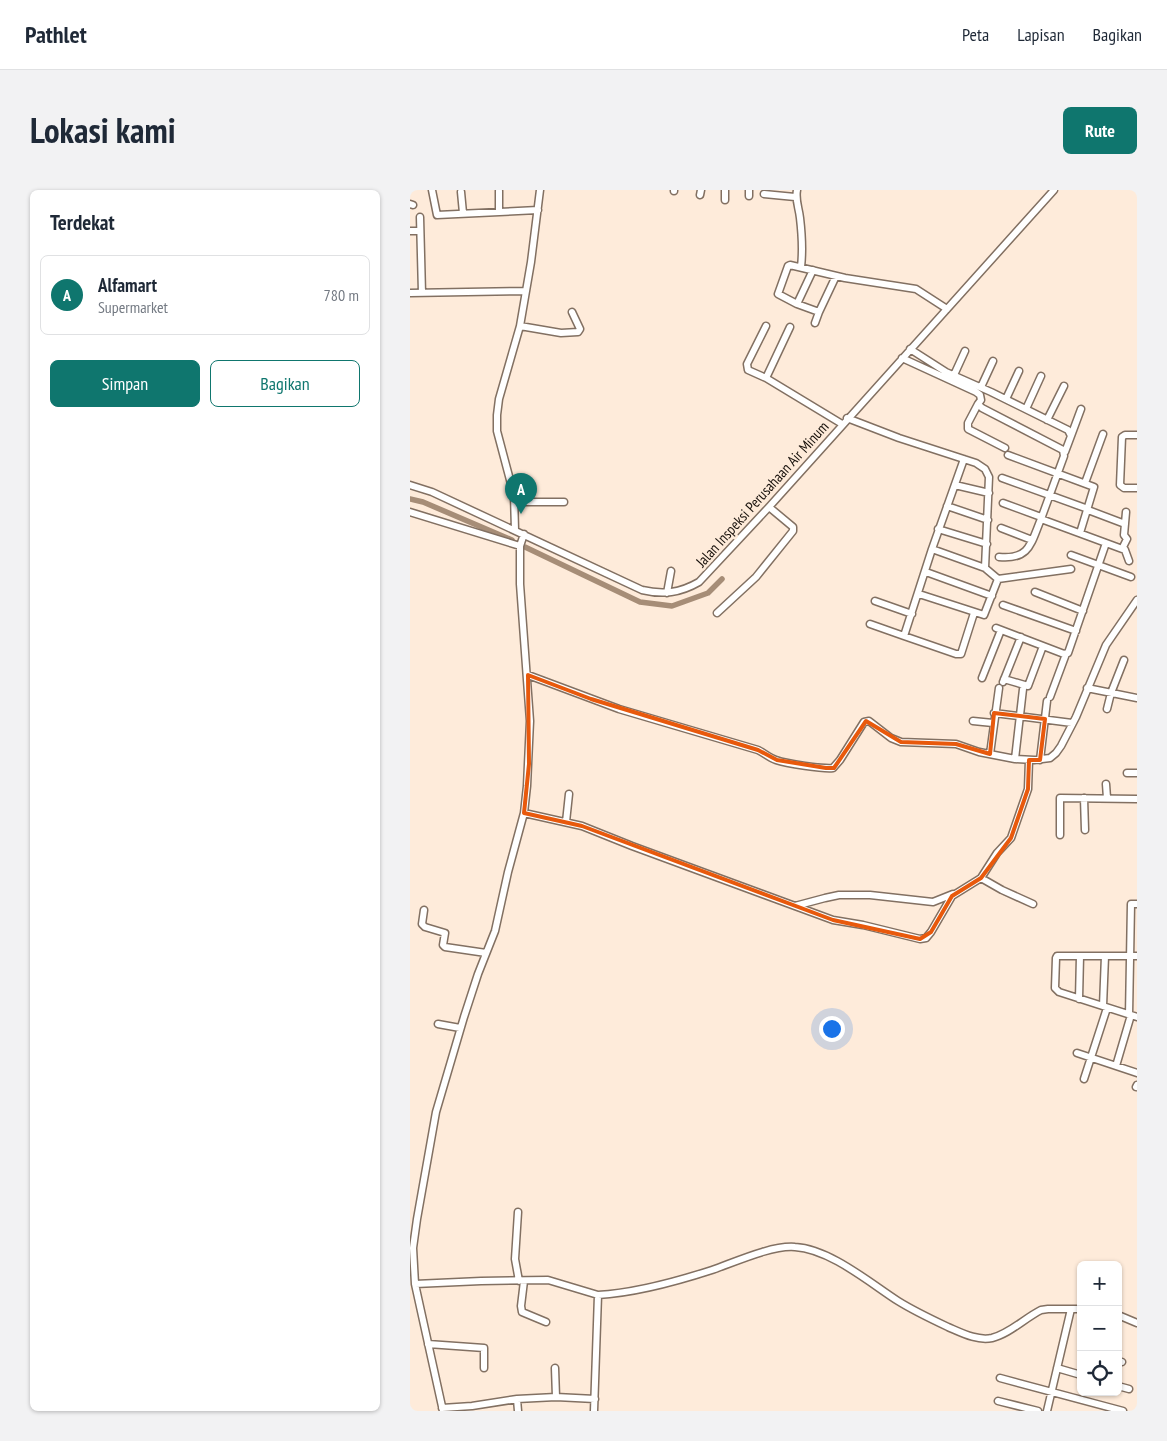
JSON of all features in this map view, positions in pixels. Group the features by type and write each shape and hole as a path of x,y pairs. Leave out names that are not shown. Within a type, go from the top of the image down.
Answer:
{"street":[{"path":"432,190 437,215 538,210"},
{"path":"515,530 515,502 509,473 498,437 497,424 499,400 520,326 540,190"},
{"path":"725,190 725,200"},
{"name":"Jalan Inspeksi Perusahaan Air Minum","path":"410,485 432,492 642,590 654,593 667,593 688,589 699,582 768,507 1054,190"},
{"path":"499,191 499,212"},
{"path":"461,192 464,213"},
{"path":"764,194 796,193 803,242 801,267"},
{"path":"420,217 422,293"},
{"path":"410,231 420,230"},
{"path":"819,312 779,296 778,293 788,266 916,289 947,309"},
{"path":"798,304 813,270"},
{"path":"814,323 836,276"},
{"path":"410,293 526,291"},
{"path":"520,326 561,333 578,332 580,329 572,312"},
{"path":"766,326 747,364 748,370 766,378 842,424"},
{"path":"766,378 790,327"},
{"path":"910,350 954,375 1068,430 1071,436"},
{"path":"954,375 965,351"},
{"path":"902,358 980,395 981,400 968,423 968,429 1006,452 1094,487 1080,532"},
{"path":"981,388 993,361"},
{"path":"1006,399 1018,371"},
{"path":"1026,409 1041,376"},
{"path":"1047,420 1064,386"},
{"path":"978,404 988,412 1065,452"},
{"path":"999,557 1014,557 1022,555 1028,550 1081,409"},
{"path":"847,418 899,438 964,459 986,469 989,477 986,568"},
{"path":"1085,483 1103,434"},
{"path":"1137,435 1125,435 1122,437 1120,485 1124,488 1137,488"},
{"path":"904,636 926,572 938,529 964,459"},
{"path":"1002,478 1125,524"},
{"path":"955,485 989,493"},
{"path":"515,502 564,502"},
{"path":"1002,503 1125,550"},
{"path":"947,506 988,520"},
{"path":"716,613 756,577 793,531 793,527 768,507"},
{"path":"410,512 520,546"},
{"path":"1126,512 1124,535 1127,539 1123,547 1129,562"},
{"path":"1001,528 1032,540"},
{"path":"938,529 987,544"},
{"path":"524,534 520,546 520,584 530,721 529,764 524,813 495,931 460,1028 440,1096 416,1219 412,1266 443,1410 517,1399 595,1398"},
{"path":"1040,760 1049,699 1076,631 1106,543"},
{"path":"932,549 986,568 998,579"},
{"path":"1071,555 1132,577"},
{"path":"998,579 1071,568"},
{"path":"667,593 671,571"},
{"path":"926,572 992,596"},
{"path":"919,594 982,615 986,614 998,579"},
{"path":"1035,592 1083,611"},
{"path":"528,675 619,709 758,750 776,760 833,768 864,722 869,721 896,740 956,744 990,754 1040,760 1050,758 1056,753 1072,723 1106,644 1137,600"},
{"path":"875,601 912,614"},
{"path":"1003,606 1076,631"},
{"path":"870,624 956,654 961,654 974,613"},
{"path":"982,678 998,628 1066,654"},
{"path":"1021,637 1004,680 1028,686 1043,646"},
{"path":"1107,709 1124,660"},
{"path":"990,754 994,713 999,688"},
{"path":"1087,688 1137,698"},
{"path":"1015,758 1023,689"},
{"path":"994,713 1072,723"},
{"path":"973,721 993,723"},
{"path":"795,906 825,898 857,894 933,902 956,893 981,878 997,852 1007,844 1013,834 1028,789 1029,760"},
{"path":"1127,773 1137,773"},
{"path":"1106,784 1107,798"},
{"path":"566,822 569,794"},
{"path":"1060,835 1060,798 1137,799"},
{"path":"1084,798 1085,830"},
{"path":"524,813 582,826 833,920 863,925 920,939 926,938 931,932 949,900 956,893"},
{"path":"981,878 1033,904"},
{"path":"1116,1066 1132,1016 1134,956 1131,904 1137,904"},
{"path":"424,910 422,924 425,927 445,932 443,942 445,947 486,953"},
{"path":"1132,1016 1059,992 1055,988 1056,958 1060,955 1134,956"},
{"path":"1079,998 1080,956"},
{"path":"1084,1079 1092,1058 1105,1007 1105,956"},
{"path":"438,1024 460,1028"},
{"path":"1077,1052 1137,1073"},
{"path":"518,1212 515,1259 521,1281 522,1312 546,1322"},
{"path":"415,1284 541,1280 555,1281 598,1295 615,1294 644,1289 699,1275 775,1249 795,1247 814,1251 856,1272 928,1318 972,1337 991,1338 999,1336 1041,1310 1077,1309"},
{"path":"594,1411 598,1295"},
{"path":"1047,1411 1071,1309"},
{"path":"1122,1317 1137,1323"},
{"path":"428,1344 484,1348 484,1368"},
{"path":"555,1368 556,1397"},
{"path":"1057,1368 1077,1374"},
{"path":"1000,1378 1123,1411"},
{"path":"1122,1387 1129,1390"},
{"path":"517,1399 518,1411"},
{"path":"998,1401 1038,1411"}],"highlighted area":[{"path":"528,675 591,699 758,750 777,760 826,768 834,768 866,721 901,742 956,744 990,754 994,713 1045,719 1040,760 1029,760 1028,789 1011,838 981,878 952,896 931,932 920,939 833,920 582,826 524,813 529,764"}],"waterway":[{"path":"410,499 423,502 512,540"},
{"path":"525,547 640,602 672,606 708,593 722,579"}],"place":[{"name":"Alfamart","path":"521,514"}]}
